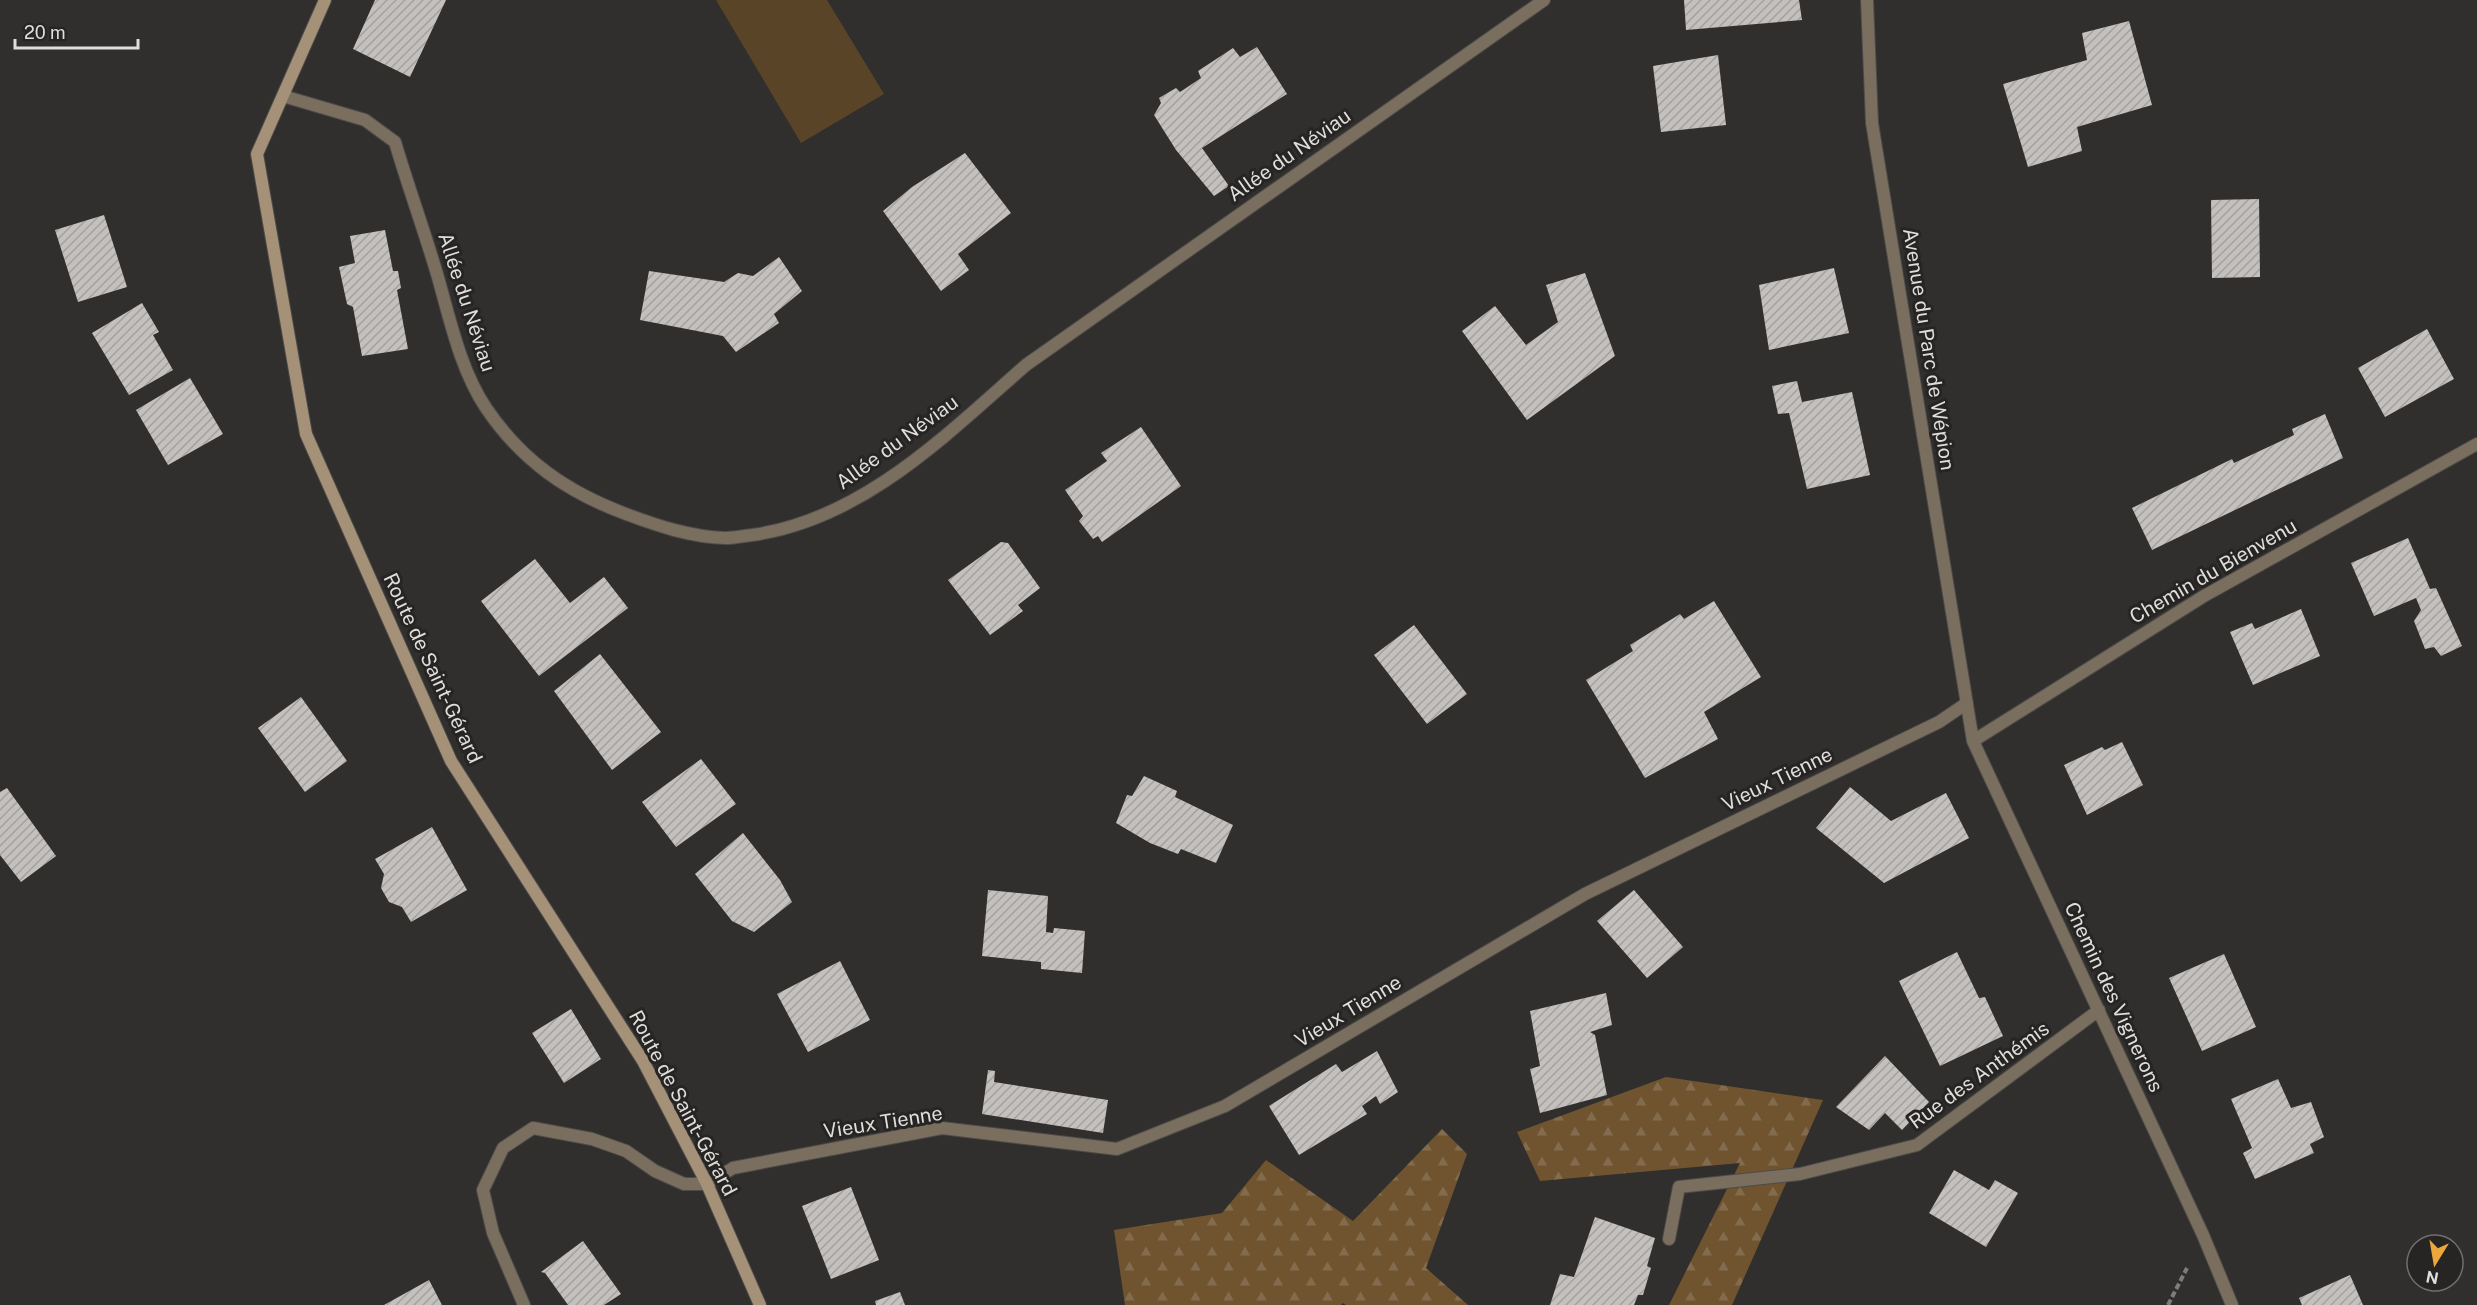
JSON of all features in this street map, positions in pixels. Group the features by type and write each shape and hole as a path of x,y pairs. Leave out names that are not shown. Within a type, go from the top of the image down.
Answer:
{"main road":[{"name":"Route de Saint-Gérard","path":"325,0 257,154 306,434 451,761 643,1061 707,1184 760,1305"}],"street":[{"name":"Allée du Néviau","path":"283,96 365,120 395,142 465,367 485,407 517,448 549,475 594,502 687,533 726,538 781,531 851,504 900,470 960,423 1026,365 1544,0"},
{"name":"Avenue du Parc de Wépion","path":"1867,0 1872,123 1967,703"},
{"name":"Chemin du Bienvenu","path":"1973,741 2204,596 2477,444"},
{"name":"Chemin des Vignerons","path":"1967,703 1973,741 2204,1235 2232,1305"},
{"name":"Vieux Tienne","path":"707,1184 733,1168 942,1128 1117,1149 1226,1106 1585,894 1939,722 1967,703"},
{"name":"Rue des Anthémis","path":"1668,1239 1679,1187 1800,1174 1917,1145 2099,1010"},
{"path":"525,1305 493,1233 483,1190 502,1148 533,1128 592,1139 626,1151 655,1171 684,1184 707,1184"}],"green space":[{"path":"1666,1077 1823,1100 1732,1305 1669,1305 1740,1163 1540,1181 1517,1132"},
{"path":"1442,1129 1467,1154 1426,1268 1468,1305 1346,1305 1343,1303 1341,1305 1125,1305 1114,1230 1222,1213 1266,1160 1353,1221"}],"shaded area":[{"path":"716,0 827,0 884,94 801,143"}],"building":[{"path":"375,0 446,0 410,77 353,49"},
{"path":"1684,0 1799,0 1802,20 1686,30"},
{"path":"2129,21 2152,105 2077,127 2082,151 2028,167 2003,84 2087,60 2082,33"},
{"path":"1257,47 1287,94 1202,148 1229,186 1214,196 1176,150 1154,115 1161,103 1159,98 1176,88 1180,92 1201,78 1198,71 1233,48 1240,57"},
{"path":"1718,55 1726,125 1661,132 1653,66"},
{"path":"965,153 1011,213 958,254 969,270 941,291 883,211 912,187"},
{"path":"2259,199 2260,277 2212,278 2211,200"},
{"path":"104,215 127,287 78,302 55,230"},
{"path":"385,230 393,271 398,271 401,288 397,290 408,349 362,356 353,307 347,304 339,267 355,263 350,236"},
{"path":"779,257 802,291 774,314 779,323 736,352 723,336 640,320 649,271 724,282 738,273 753,276"},
{"path":"1834,268 1849,333 1769,350 1759,285"},
{"path":"1585,273 1615,356 1527,420 1462,331 1495,306 1526,345 1558,322 1546,285"},
{"path":"142,303 159,332 153,335 173,370 129,395 92,333"},
{"path":"2427,329 2454,379 2385,417 2358,368"},
{"path":"190,378 223,434 168,465 136,410"},
{"path":"1797,381 1802,402 1852,392 1870,475 1807,489 1789,413 1778,414 1772,386"},
{"path":"2325,414 2343,458 2152,550 2132,508 2232,459 2234,463 2294,435 2292,429"},
{"path":"1141,427 1181,486 1102,542 1098,536 1093,539 1079,521 1083,516 1065,490 1107,461 1101,453"},
{"path":"2408,538 2430,589 2436,588 2462,646 2441,656 2434,647 2425,649 2414,621 2421,610 2416,598 2374,616 2351,563"},
{"path":"1001,542 1008,543 1040,588 1018,605 1023,611 990,635 948,580"},
{"path":"535,559 570,603 604,577 628,608 539,676 481,601"},
{"path":"1714,601 1761,677 1704,712 1718,739 1645,778 1586,680 1633,651 1630,645 1680,614 1684,619"},
{"path":"2301,609 2320,656 2253,685 2230,632 2252,623 2255,629"},
{"path":"1414,625 1467,694 1427,724 1374,655"},
{"path":"600,654 661,732 612,770 554,691"},
{"path":"301,697 347,761 305,792 258,728"},
{"path":"2122,742 2143,785 2087,815 2064,765 2102,747 2105,750"},
{"path":"701,759 736,804 676,847 642,802"},
{"path":"1144,776 1177,791 1175,797 1233,825 1216,863 1181,849 1178,854 1150,843 1116,823 1127,795 1132,796"},
{"path":"1850,787 1891,821 1946,793 1969,838 1884,883 1816,828"},
{"path":"7,788 56,856 21,882 0,855 0,792"},
{"path":"432,827 467,890 411,922 402,907 389,902 381,888 384,874 375,859"},
{"path":"743,833 780,880 792,902 754,932 732,921 695,874"},
{"path":"988,890 1048,896 1046,932 1053,933 1054,928 1085,931 1082,973 1041,969 1041,962 982,956"},
{"path":"1634,890 1683,947 1647,978 1597,921"},
{"path":"1957,952 1979,998 1985,997 2003,1036 1940,1066 1899,981"},
{"path":"2224,954 2256,1027 2202,1051 2169,978"},
{"path":"840,961 870,1020 808,1052 777,994"},
{"path":"1606,993 1612,1025 1590,1032 1595,1035 1607,1095 1540,1113 1530,1069 1540,1066 1530,1011"},
{"path":"571,1009 601,1059 564,1083 532,1033"},
{"path":"1377,1051 1398,1092 1380,1104 1376,1096 1362,1106 1367,1114 1299,1155 1269,1106 1336,1064 1342,1072"},
{"path":"1885,1056 1929,1102 1902,1130 1885,1113 1869,1130 1836,1107"},
{"path":"988,1070 995,1071 994,1082 1108,1100 1103,1133 982,1114"},
{"path":"2278,1079 2291,1108 2311,1102 2324,1137 2310,1144 2314,1153 2255,1179 2243,1153 2252,1148 2231,1099"},
{"path":"1954,1170 1989,1190 1995,1180 2018,1193 1986,1247 1929,1213"},
{"path":"851,1187 879,1260 831,1279 802,1206"},
{"path":"1595,1217 1655,1238 1647,1266 1651,1268 1643,1295 1638,1295 1634,1305 1550,1305 1560,1274 1574,1277"},
{"path":"583,1241 621,1294 604,1305 568,1305 545,1273 541,1272"},
{"path":"2350,1275 2363,1305 2302,1305 2299,1298"},
{"path":"429,1280 442,1305 384,1305"},
{"path":"900,1292 905,1305 876,1305 875,1301"}]}
